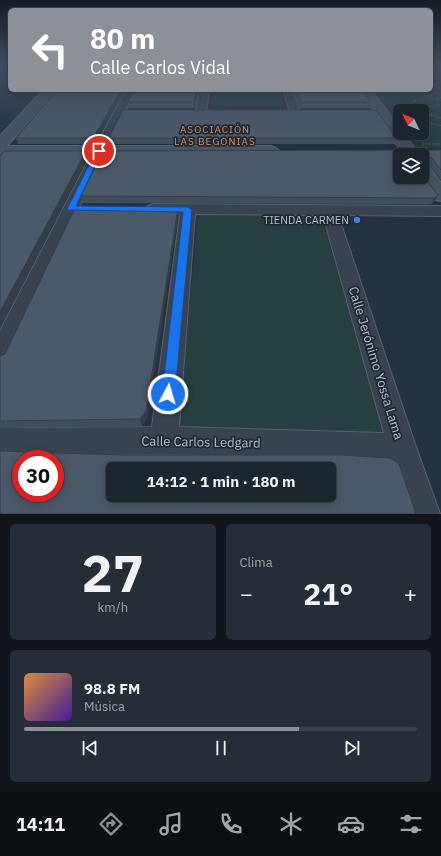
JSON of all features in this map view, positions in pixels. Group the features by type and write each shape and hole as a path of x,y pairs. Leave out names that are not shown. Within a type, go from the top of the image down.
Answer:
{"street":[{"path":"0,145 48,92"},
{"path":"0,354 79,209 99,151 127,112 130,92"},
{"path":"187,112 205,112 208,92"},
{"path":"286,92 295,112"},
{"path":"367,92 414,148"},
{"path":"366,112 382,112"},
{"path":"0,152 282,151"},
{"path":"429,179 441,196"},
{"path":"141,209 441,211"},
{"path":"164,440 188,210"},
{"name":"Calle Jerónimo Yossa Lama","path":"328,210 402,447 426,514"},
{"name":"Calle Carlos Ledgard","path":"0,442 164,440 402,447"}],"path":[{"path":"408,104 414,101 441,98"},
{"path":"438,99 438,105"},
{"path":"429,107 441,106"},
{"path":"429,114 441,118"},
{"path":"429,122 441,126"},
{"path":"424,148 441,144"}],"green space":[{"path":"433,90 441,90 441,148 414,148 408,140 429,140 429,104 393,104 393,120 372,92 433,92"},
{"path":"214,92 281,92 283,107 211,106"},
{"path":"204,214 317,214 321,217 385,425 380,435 189,432 178,422 198,218"}],"building":[{"path":"55,92 120,92 93,138 16,138"},
{"path":"133,92 196,92 194,102 128,102"},
{"path":"298,92 364,92 371,102 301,102"},
{"path":"123,110 376,110 393,133 393,138 109,138"},
{"path":"393,150 393,184 429,183 438,195 434,198 81,196 103,151"},
{"path":"429,150 441,150 441,170 432,158 429,157"},
{"path":"5,151 86,151 0,312 0,156"},
{"path":"75,208 178,208 146,411 140,419 0,421 0,356 5,354"},
{"path":"0,451 12,451 12,502 64,502 64,453 122,455 341,455 390,458 399,464 416,514 0,514"}],"place":[{"name":"TIENDA CARMEN","path":"357,220"}],"district":[{"name":"ASOCIACIÓN LAS BEGONIAS","path":"215,134"}],"route":[{"path":"99,151 71,209 188,210 168,394"}]}
